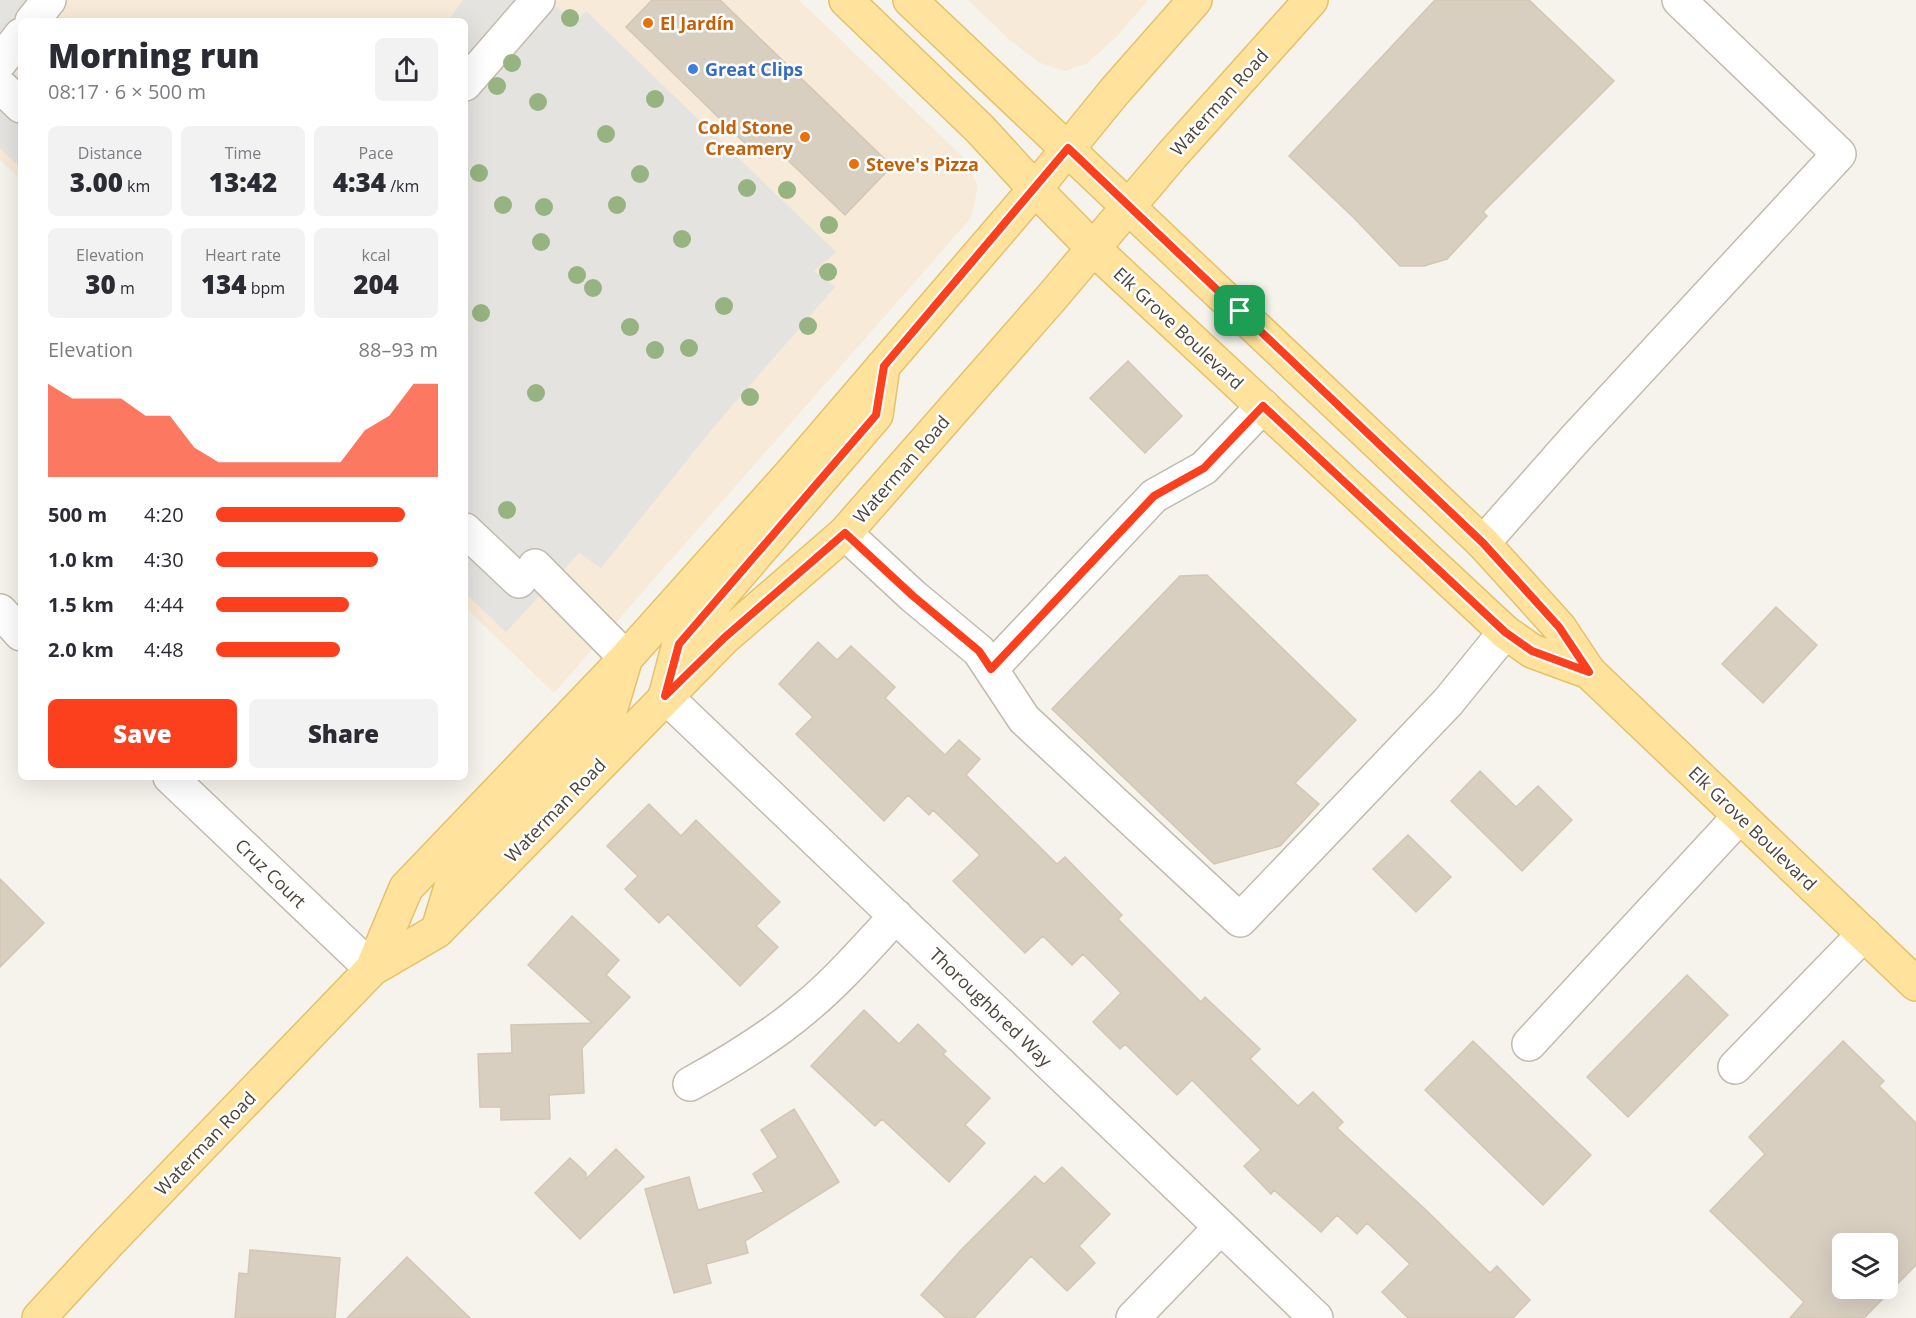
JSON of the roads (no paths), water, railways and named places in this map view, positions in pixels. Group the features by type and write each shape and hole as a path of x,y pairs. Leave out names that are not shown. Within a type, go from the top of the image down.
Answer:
{"main road":[{"name":"Elk Grove Boulevard","path":"846,0 980,129 1093,248 1505,632 1532,651 1589,672"},
{"name":"Elk Grove Boulevard","path":"910,0 1483,543 1559,627 1589,672 1916,984"},
{"name":"Waterman Road","path":"372,969 406,888 626,658 795,469 1196,0"},
{"name":"Waterman Road","path":"39,1318 108,1243 372,969 437,931 724,638 845,533 1311,0"},
{"path":"665,696 679,644 876,415 884,366"},
{"path":"437,931 454,877 607,721 626,658"}],"street":[{"path":"34,18 49,0"},
{"path":"468,81 538,0"},
{"path":"1483,543 1575,439 1839,154 1678,0"},
{"path":"0,62 18,39"},
{"path":"0,86 18,103"},
{"path":"991,669 1154,496 1204,468 1263,406"},
{"path":"468,532 527,574 626,658"},
{"path":"845,533 913,596 979,651 1024,719 1240,920 1448,702 1505,632"},
{"path":"0,610 18,631"},
{"name":"Thoroughbred Way","path":"665,696 1316,1318"},
{"name":"Cruz Court","path":"173,780 372,969"},
{"path":"1529,1044 1740,816"},
{"path":"690,1084 731,1062 806,1008 896,916"},
{"path":"1735,1067 1864,934"},
{"path":"1133,1318 1221,1227"}],"place":[{"name":"El Jardín","path":"648,23"},
{"name":"Great Clips","path":"693,69"},
{"name":"Cold Stone Creamery","path":"805,137"},
{"name":"Steve's Pizza","path":"854,164"}]}
